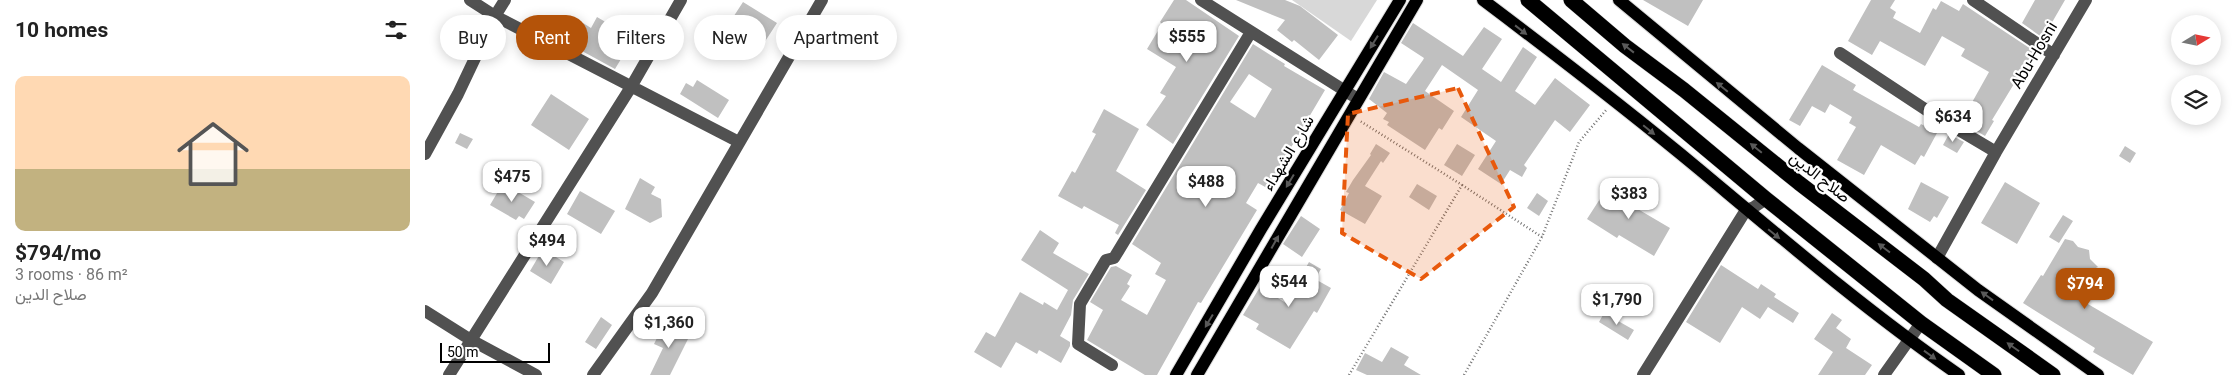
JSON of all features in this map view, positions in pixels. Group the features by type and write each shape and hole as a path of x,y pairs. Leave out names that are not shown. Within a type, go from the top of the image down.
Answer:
{"highway":[{"path":"1528,0 1766,199 1921,324 1994,375"},
{"name":"صلاح الدين","path":"1571,0 1625,46 1684,90 1799,183 1924,278 1947,300 2053,375"}],"main road":[{"name":"شارع الشهداء","path":"1176,375 1400,0"},
{"path":"1197,375 1309,181 1417,0"},
{"path":"1483,0 1614,101 1700,170 1746,210 1909,339 1959,375"},
{"path":"1620,0 1791,142 1937,258 1978,290 2098,375"}],"street":[{"path":"470,0 493,15"},
{"path":"496,15 505,0"},
{"path":"449,375 631,88 681,0"},
{"path":"593,375 652,293 822,0"},
{"path":"1201,0 1358,99"},
{"path":"1973,0 2054,54"},
{"name":"Abu-Hosni","path":"1937,258 1953,232 1995,152 2086,0"},
{"path":"506,22 631,88 739,142"},
{"path":"1112,365 1078,344 1080,304 1107,260 1114,258 1251,32"},
{"path":"1840,53 1937,117 1995,152"},
{"path":"425,154 474,60"},
{"path":"1643,375 1746,210 1766,199"},
{"path":"425,311 471,340 536,375"},
{"path":"1884,375 1921,324"}],"path":[{"path":"1464,375 1542,237 1579,142 1614,101"},
{"path":"1350,115 1542,237"},
{"path":"1349,375 1462,185"}],"highlighted area":[{"path":"1458,88 1514,207 1421,279 1342,233 1348,114"}],"shaded area":[{"path":"1292,0 1377,0 1351,41"}],"building":[{"path":"1174,0 1186,0 1239,36 1173,144 1146,125 1166,96 1160,93 1176,67 1147,49 1162,24 1160,22"},
{"path":"1236,0 1285,0 1300,6 1338,35 1319,60 1294,40 1292,42 1277,30 1285,20"},
{"path":"1643,0 1703,0 1688,26"},
{"path":"1871,0 1895,0 1890,8 1896,12 1893,18 1920,33 1933,8 1936,10 1941,1 1959,11 1963,4 2034,51 1992,120 1994,121 1985,136 1958,120 1967,105 1970,106 1989,72 1961,56 1965,49 1942,36 1925,66 1880,41 1872,55 1848,41"},
{"path":"2035,0 2065,0 2043,38 2022,23"},
{"path":"743,2 764,15 735,15"},
{"path":"766,16 776,22 766,40"},
{"path":"598,18 598,60 588,54 588,26 591,28"},
{"path":"1413,23 1463,56 1484,27 1502,39 1482,69 1501,82 1523,47 1537,57 1515,91 1535,105 1555,78 1590,105 1570,132 1555,120 1524,165 1527,168 1522,177 1510,170 1501,184 1478,169 1496,141 1461,117 1478,90 1442,65 1425,91 1454,111 1442,130 1439,128 1425,150 1387,125 1389,122 1383,119 1387,113 1369,99 1384,72 1406,84 1423,60 1424,58 1401,43"},
{"path":"1253,44 1285,64 1284,66 1325,90 1267,188 1258,183 1246,203 1257,210 1201,303 1198,302 1157,375 1145,375 1087,340 1103,310 1090,302 1111,267 1116,266 1132,275 1127,284 1130,286 1121,300 1147,315 1166,280 1155,274 1161,263 1132,244","holes":["1249,74 1272,89 1255,118 1230,102"]},
{"path":"598,60 620,60 615,69"},
{"path":"1822,65 1856,85 1853,90 1919,127 1921,124 1937,133 1924,157 1921,155 1915,165 1881,145 1864,175 1837,160 1856,127 1849,123 1852,117 1830,104 1825,113 1812,106 1800,126 1789,120"},
{"path":"697,80 729,100 718,118 680,94 686,83 693,87"},
{"path":"551,94 589,119 569,150 531,125"},
{"path":"1104,109 1139,129 1116,171 1146,190 1118,235 1115,233 1119,225 1084,206 1082,209 1058,196 1072,171 1075,173 1096,134 1092,132"},
{"path":"460,133 473,139 467,149 455,143"},
{"path":"1949,134 1964,142 1957,153 1943,145"},
{"path":"1376,144 1390,153 1383,163 1381,161 1365,186 1382,196 1365,224 1340,210 1349,193 1346,192 1371,155"},
{"path":"1457,144 1475,155 1462,176 1444,165"},
{"path":"2125,146 2136,153 2130,163 2119,156"},
{"path":"640,178 655,187 651,194 661,199 662,217 650,223 625,209"},
{"path":"1921,182 1949,197 1937,218 1934,216 1930,222 1908,209"},
{"path":"2005,182 2040,203 2017,244 1981,223"},
{"path":"503,183 535,202 524,219 519,216 516,220 490,205"},
{"path":"1417,184 1437,196 1429,210 1409,197"},
{"path":"1629,184 1645,194 1636,208 1670,228 1654,256 1619,235 1617,238 1587,219 1607,188 1621,197"},
{"path":"580,191 615,211 601,234 567,214"},
{"path":"1537,193 1548,201 1539,216 1527,208"},
{"path":"2063,215 2073,221 2059,243 2049,237"},
{"path":"1301,216 1320,229 1302,257 1283,244"},
{"path":"1040,230 1059,243 1053,253 1089,274 1073,300 1071,315 1060,336 1070,342 1070,346 1061,363 1039,350 1037,354 1016,342 1001,368 974,352 986,332 995,337 1020,292 1043,305 1044,302 1057,310 1068,290 1021,260"},
{"path":"2065,239 2073,241 2078,247 2089,250 2090,259 2098,267 2089,271 2088,281 2057,286 2153,342 2133,375 2093,352 2095,348 2023,303 2041,275 2043,276"},
{"path":"543,249 564,262 551,284 530,271"},
{"path":"1309,262 1321,269 1315,279 1331,288 1317,313 1314,311 1290,349 1256,329 1259,324 1243,315 1260,287 1286,303"},
{"path":"1721,265 1758,289 1761,284 1776,294 1774,297 1799,313 1793,323 1768,307 1760,319 1742,307 1720,343 1686,322"},
{"path":"1604,313 1634,330 1628,340 1599,322"},
{"path":"1832,313 1842,320 1836,328 1851,339 1846,348 1872,365 1865,375 1818,375 1833,352 1814,339"},
{"path":"601,317 612,325 596,349 585,342"},
{"path":"665,322 690,335 670,375 650,375 663,348 654,344"},
{"path":"1391,347 1409,357 1404,365 1421,375 1367,375 1356,370 1365,353 1382,362"}]}
